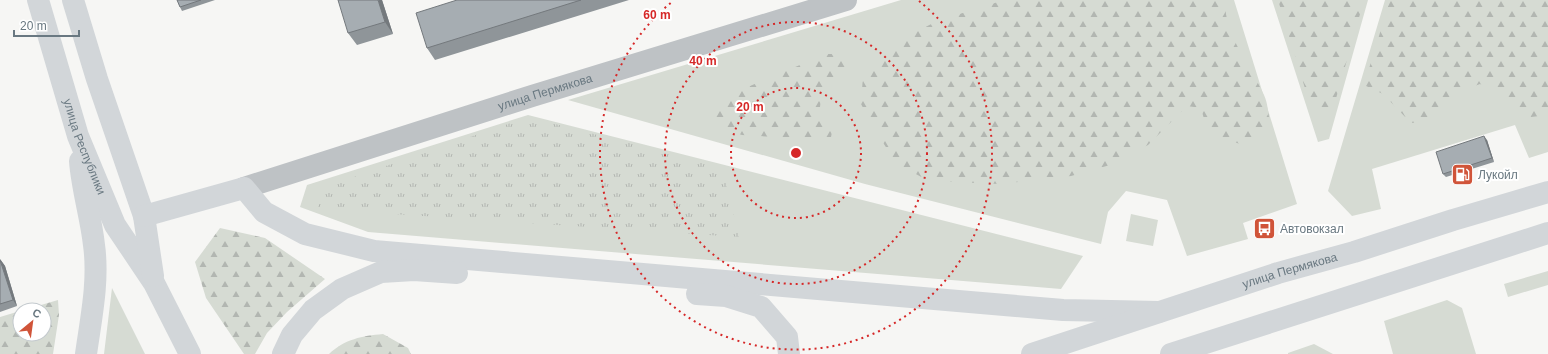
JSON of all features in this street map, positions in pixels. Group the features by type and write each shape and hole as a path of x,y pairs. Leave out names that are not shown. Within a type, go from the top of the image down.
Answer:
{"main road":[{"name":"улица Республики","path":"38,0 78,136 115,225 154,283 190,354"},
{"name":"улица Республики","path":"73,0 97,79 144,216 154,283"},
{"path":"78,136 81,175 95,246 96,272 86,354"},
{"path":"144,216 244,188 264,212 305,234 374,251 1063,310 1160,312"},
{"name":"улица Пермякова","path":"1032,354 1278,273 1354,252 1453,220 1548,192"},
{"path":"1171,354 1548,233"},
{"path":"283,354 292,335 313,310 342,289 381,272 414,270 726,296 761,307 787,337 789,354"}],"street":[{"name":"улица Пермякова","path":"244,188 532,96 842,1"}],"green space":[{"path":"901,0 1234,0 1297,204 1243,223 1248,239 1187,256 1167,200 1126,191 1108,212 1101,244 865,184 568,100"},
{"path":"1012,0 1225,0 1226,13 1233,37 1264,95 1270,122 1258,141 1243,145 1225,139 1207,130 1201,108 1187,106 1148,145 1110,165 1071,176 1000,184 929,181 897,164 878,135 861,104 863,76 893,44 937,21 998,2"},
{"path":"1272,0 1368,0 1329,139 1318,142"},
{"path":"1278,0 1364,0 1331,116 1311,108"},
{"path":"1385,0 1548,0 1548,152 1529,158 1515,125 1372,169 1381,209 1352,216 1328,191"},
{"path":"1390,0 1548,0 1548,115 1531,117 1508,98 1480,84 1453,94 1434,121 1411,123 1383,94 1364,85"},
{"path":"826,54 838,54 847,59 848,67 821,98 820,107 832,132 831,137 824,140 742,135 720,128 712,120 713,111 720,101 750,86"},
{"path":"528,115 1083,256 1061,289 368,232 300,207 307,185"},
{"path":"528,117 722,167 739,237 318,209 319,189"},
{"path":"1131,214 1158,220 1153,246 1126,241"},
{"path":"220,228 265,238 325,279 287,312 267,333 255,354 244,354 206,298 195,262"},
{"path":"1548,271 1548,285 1508,297 1504,284"},
{"path":"112,288 145,354 104,354"},
{"path":"58,300 59,315 53,354 0,354 0,317 12,313 12,342 52,342 51,302"},
{"path":"1447,300 1462,308 1476,354 1393,354 1384,321"},
{"path":"383,334 408,348 411,354 329,354 341,345 354,339"},
{"path":"1314,344 1333,354 1288,354 1288,353"}],"building":[{"path":"177,0 201,0 180,7"},
{"path":"338,0 378,0 385,22 348,33"},
{"path":"457,0 581,0 427,48 416,13"},
{"path":"1484,136 1492,158 1443,174 1436,152"},
{"path":"0,260 13,300 0,304"}],"place":[{"name":"Лукойл","path":"1463,175"},
{"name":"Автовокзал","path":"1265,229"}]}
